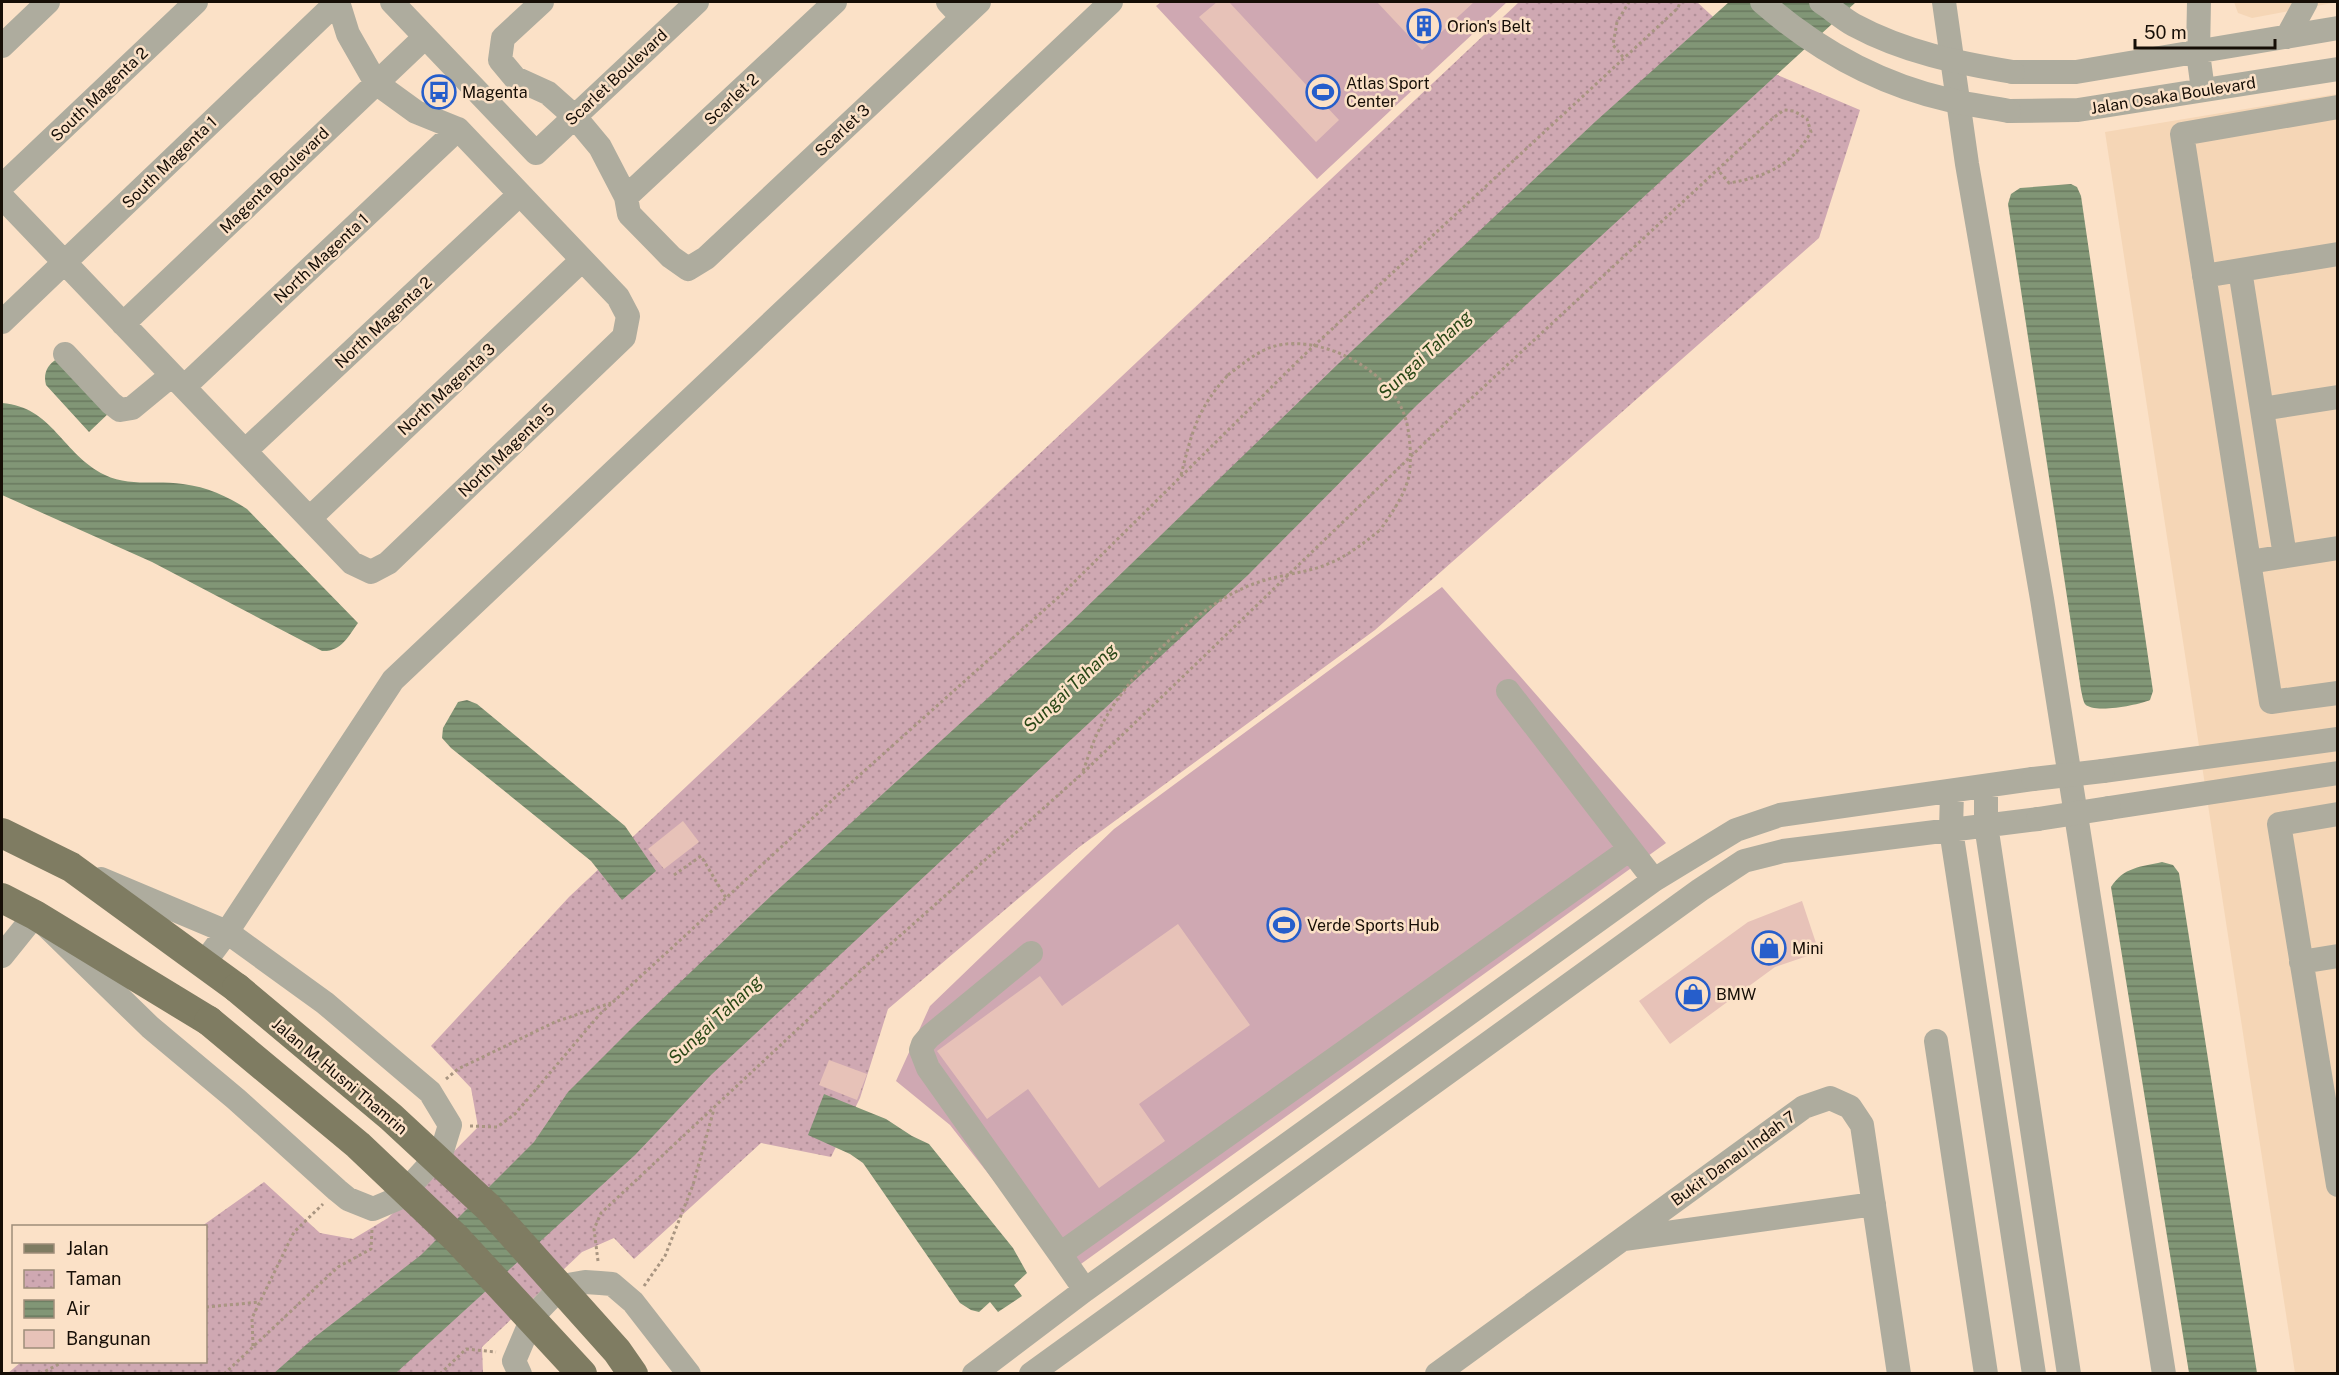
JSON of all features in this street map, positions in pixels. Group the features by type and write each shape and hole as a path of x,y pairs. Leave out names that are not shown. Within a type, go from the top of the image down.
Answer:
{"main road":[{"name":"Jalan M. Husni Thamrin","path":"2,833 71,867 204,963 391,1117 488,1207 617,1351 633,1374"},
{"path":"2,898 35,915 209,1021 358,1145 448,1230 582,1374"}],"street":[{"path":"2,46 48,2"},
{"name":"South Magenta 2","path":"2,186 196,2"},
{"path":"337,2 348,34 376,83 416,112 458,129 582,260"},
{"name":"South Magenta 1","path":"2,321 337,2"},
{"path":"392,2 425,37"},
{"path":"542,2 503,38 500,60 515,78 548,93 575,117 600,147 626,198"},
{"name":"Scarlet Boulevard","path":"425,37 536,153 697,2"},
{"name":"Scarlet 2","path":"626,198 835,2"},
{"path":"204,963 227,932 393,680 1111,2"},
{"name":"Jalan Osaka Boulevard","path":"1762,2 1783,20 1834,56 1892,83 1949,100 2009,111 2078,110 2337,69"},
{"path":"1821,2 1854,25 1902,46 1951,62 2013,72 2076,72 2337,28"},
{"path":"1944,2 1967,164 2043,599 2164,1374"},
{"path":"2199,2 2198,53 2203,90"},
{"path":"2286,37 2306,2"},
{"name":"Scarlet 3","path":"626,198 629,214 671,257 688,269 706,258 963,7"},
{"name":"Magenta Boulevard","path":"123,324 425,37"},
{"path":"2337,107 2182,134 2271,702 2337,693"},
{"name":"North Magenta 1","path":"65,354 111,403 120,410 132,408 178,381 458,129"},
{"name":"North Magenta 2","path":"245,451 520,194"},
{"path":"2,197 310,518"},
{"path":"2204,276 2337,254"},
{"name":"North Magenta 5","path":"310,518 352,562 371,572 388,563 624,337 628,316 618,297 582,260"},
{"name":"North Magenta 3","path":"310,518 582,260"},
{"path":"2240,270 2285,556"},
{"path":"2262,409 2337,397"},
{"path":"2249,562 2337,548"},
{"path":"1508,691 1654,880"},
{"path":"974,1374 1085,1290 1654,880 1736,830 1780,815 2337,739"},
{"path":"1031,1374 1700,890 1744,861 1783,851 2038,819 2337,773"},
{"path":"1986,786 1986,825 2069,1374"},
{"path":"1952,791 1952,830 2034,1374"},
{"path":"2337,814 2279,824 2301,962 2330,1097 2337,1185"},
{"path":"1060,1254 1630,849"},
{"path":"2,956 35,915 150,1027 236,1099 348,1199 373,1209 399,1198 442,1151 450,1125 430,1092 325,1003 227,932 71,867"},
{"path":"1031,953 923,1044 921,1050 928,1068 1085,1290"},
{"path":"2301,962 2337,956"},
{"path":"1936,1041 1986,1374"},
{"name":"Bukit Danau Indah 7","path":"1437,1374 1622,1239 1804,1107 1830,1098 1850,1107 1863,1125 1874,1204 1622,1239"},
{"path":"1874,1204 1899,1374"},
{"path":"518,1364 533,1316 562,1286 585,1282 612,1284 633,1302 689,1374"}],"path":[{"path":"1623,57 1613,45 1617,22 1629,2"},
{"path":"450,1125 498,1127 515,1114 600,1014 853,781 1062,594 1304,355 1678,8 1680,2"},
{"path":"600,1283 594,1229 601,1214 848,982 1083,772 1461,408 1718,170 1784,110 1794,111 1807,119 1811,132 1802,149 1757,179 1729,183 1718,170"},
{"path":"1083,772 1097,733 1114,705 1138,672 1166,643 1203,613 1258,582 1329,564 1358,548 1380,530 1398,504 1410,471 1409,440 1404,413 1386,385 1359,361 1304,343 1275,346 1250,358 1228,375 1210,394 1194,427 1180,477"},
{"path":"674,875 701,856 726,898"},
{"path":"430,1092 458,1069 555,1022 613,1003"},
{"path":"633,1302 664,1256 693,1185 715,1107"},
{"path":"253,1347 252,1318 294,1232 337,1190"},
{"path":"224,1374 339,1267 371,1248 373,1209"},
{"path":"207,1306 260,1302"},
{"path":"440,1374 465,1349 518,1364"},
{"path":"40,1374 61,1363"}],"shaded area":[{"path":"2234,2 2338,2 2252,18 2238,13"},
{"path":"2337,94 2337,1373 2295,1373 2105,132"}],"green space":[{"name":"Atlas Sport Center","path":"1161,2 1507,2 1317,179 1156,6"},
{"path":"1519,2 1697,2 1775,74 1860,110 1819,238 1375,630 1078,848 888,1009 860,1098 831,1157 761,1143 634,1259 614,1238 582,1252 482,1347 483,1373 7,1374 20,1363 207,1363 207,1225 203,1225 264,1182 320,1233 353,1239 388,1218 478,1127 471,1088 431,1046 569,897"},
{"name":"Verde Sports Hub","path":"1442,587 1666,843 1067,1274 950,1125 896,1081 930,1006 1114,829"}],"water":[{"name":"Sungai Tahang","path":"1729,2 1856,2 1417,405 1248,575 711,1075 635,1155 396,1373 273,1374 315,1337 421,1255 534,1142 568,1092 633,1027 772,895 1069,624 1338,364 1596,121"},
{"path":"2071,184 2077,187 2081,196 2153,691 2150,700 2106,708 2090,707 2085,704 2081,690 2008,204 2011,194 2020,188"},
{"path":"57,359 111,411 89,432 46,385 47,370"},
{"path":"2,403 19,406 34,413 90,466 114,479 192,485 239,504 247,509 358,623 339,646 329,651 322,651 152,562 2,495"},
{"path":"467,700 477,704 625,826 656,871 622,900 591,861 451,748 442,738 443,728 458,702"},
{"path":"2162,862 2173,865 2179,873 2257,1373 2189,1373 2111,887 2121,875 2127,872"},
{"path":"824,1094 886,1119 929,1144 1013,1248 1027,1273 1014,1285 1022,1296 998,1312 990,1302 979,1312 960,1303 863,1163 850,1154 808,1135"}],"building":[{"path":"1217,2 1229,2 1339,120 1316,142 1199,17"},
{"name":"Orion's Belt","path":"1377,2 1474,2 1422,50"},
{"path":"683,821 699,842 664,869 648,849"},
{"path":"1802,901 1819,952 1775,967 1670,1044 1639,1001 1748,922"},
{"path":"1178,924 1250,1025 1139,1104 1165,1141 1099,1188 1028,1089 987,1119 937,1051 1040,976 1062,1006"},
{"path":"829,1060 867,1074 857,1100 819,1085"}],"place":[{"name":"Orion's Belt","path":"1424,26"},
{"name":"Magenta","path":"439,92"},
{"name":"Atlas Sport Center","path":"1323,92"},
{"name":"Verde Sports Hub","path":"1284,925"},
{"name":"Mini","path":"1769,948"},
{"name":"BMW","path":"1693,994"}]}
